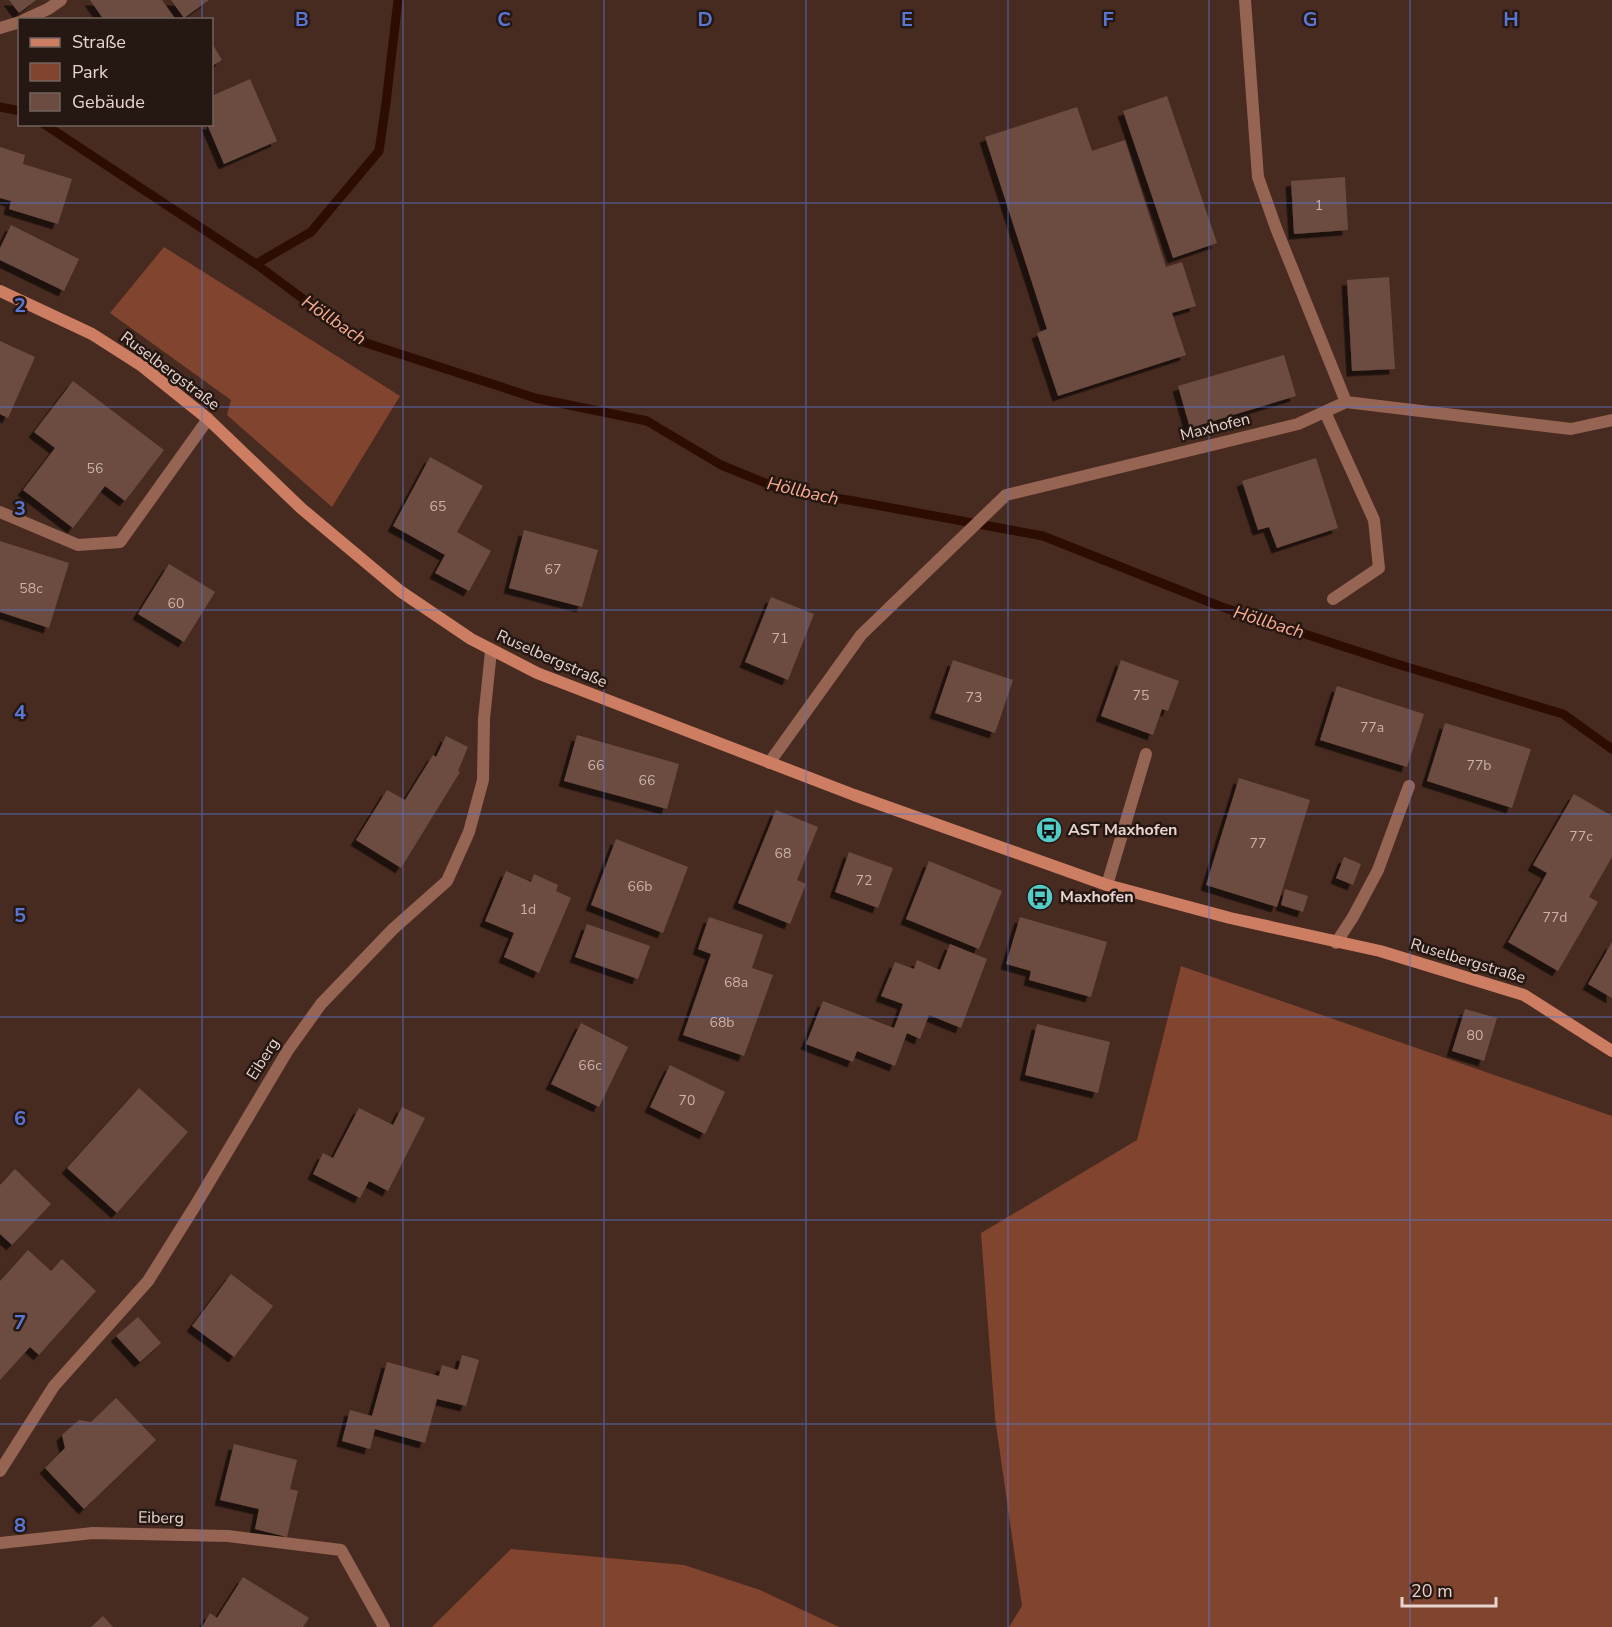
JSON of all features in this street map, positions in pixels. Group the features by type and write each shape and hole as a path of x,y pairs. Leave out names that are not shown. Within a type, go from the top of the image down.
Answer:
{"main road":[{"name":"Ruselbergstraße","path":"0,291 92,334 142,366 208,419 302,509 400,591 491,651 537,673 953,832 1107,885 1230,918 1380,951 1524,995 1612,1051"}],"street":[{"path":"28,18 61,0"},
{"path":"1245,0 1258,177 1276,228 1346,402 1571,429 1612,420"},
{"path":"0,28 18,23"},
{"name":"Maxhofen","path":"769,763 861,635 1006,495 1298,424 1346,402"},
{"path":"1325,412 1374,520 1378,568 1333,599"},
{"path":"0,512 78,545 120,542 208,419"},
{"name":"Eiberg","path":"0,1471 54,1386 148,1281 288,1050 321,1004 393,929 447,881 469,832 483,780 484,719 491,651"},
{"path":"1107,885 1146,754"},
{"path":"1336,943 1353,917 1377,870 1409,786"},
{"name":"Eiberg","path":"0,1543 93,1533 228,1536 341,1550 384,1627"}],"green space":[{"path":"164,247 400,396 332,507 227,415 231,400 110,313"},
{"path":"1181,966 1612,1116 1612,1627 1009,1627 1022,1606 995,1418 981,1233 1137,1140"},
{"path":"511,1549 684,1565 760,1590 839,1627 432,1627"}],"building":[{"path":"9,0 36,0 19,13"},
{"path":"90,0 162,0 175,18 103,18"},
{"path":"171,0 209,0 184,18"},
{"path":"213,45 222,60 213,65"},
{"path":"250,79 277,141 224,164 208,126 213,126 213,96"},
{"path":"1167,96 1217,243 1173,258 1123,111"},
{"path":"1077,107 1092,151 1125,140 1166,267 1182,262 1196,306 1172,313 1186,355 1058,396 1037,333 1047,329 985,137"},
{"path":"0,147 25,155 23,164 72,179 58,224 9,209 11,201 0,198"},
{"path":"1345,177 1348,230 1294,234 1291,181"},
{"path":"11,225 79,259 64,291 0,260 0,248"},
{"path":"1389,277 1395,369 1352,371 1347,280"},
{"path":"0,341 35,357 8,418 0,414"},
{"path":"1284,355 1296,396 1190,428 1178,386"},
{"path":"73,381 164,450 125,501 105,486 73,528 23,490 55,448 34,432"},
{"path":"430,457 483,486 457,532 491,551 469,591 435,573 445,555 393,526"},
{"path":"1316,458 1338,528 1277,548 1269,527 1258,530 1242,481"},
{"path":"524,530 598,550 582,607 509,588"},
{"path":"0,541 69,563 49,628 0,612"},
{"path":"169,564 215,592 184,642 138,614"},
{"path":"771,597 814,614 788,680 745,662"},
{"path":"953,660 1013,680 995,733 935,713"},
{"path":"1121,660 1179,681 1168,711 1162,709 1153,735 1101,716"},
{"path":"1337,686 1424,714 1407,767 1320,740"},
{"path":"1445,723 1531,749 1512,808 1427,781"},
{"path":"577,735 679,764 667,809 564,781"},
{"path":"446,736 468,747 458,771 460,772 401,868 356,840 387,790 405,800 433,755 436,757"},
{"path":"1239,778 1310,800 1277,907 1206,885"},
{"path":"1574,794 1612,816 1612,857 1589,897 1598,902 1558,971 1508,942 1547,873 1533,865"},
{"path":"776,810 818,827 797,880 806,884 790,924 738,903"},
{"path":"616,839 688,867 663,933 591,905"},
{"path":"849,852 893,868 878,908 835,892"},
{"path":"1344,857 1361,864 1353,885 1336,878"},
{"path":"929,861 1002,891 979,949 906,919"},
{"path":"506,871 531,882 534,874 558,885 556,891 571,898 539,973 504,957 514,933 485,921"},
{"path":"1285,889 1308,896 1303,912 1281,905"},
{"path":"709,917 763,935 752,968 773,975 744,1056 683,1035 711,954 698,949"},
{"path":"1020,917 1107,942 1091,997 1029,980 1031,971 1006,964"},
{"path":"587,924 650,946 638,979 575,957"},
{"path":"1612,942 1612,998 1588,984"},
{"path":"950,944 987,959 961,1028 929,1015 920,1039 907,1033 895,1066 857,1051 853,1062 806,1044 823,1001 894,1028 903,1004 881,996 895,962 914,969 917,960 940,970"},
{"path":"1465,1009 1497,1018 1484,1061 1452,1051"},
{"path":"581,1023 628,1047 599,1107 551,1084"},
{"path":"1037,1024 1110,1042 1098,1093 1025,1075"},
{"path":"670,1065 725,1092 705,1134 650,1107"},
{"path":"139,1088 188,1132 117,1213 67,1168"},
{"path":"402,1107 425,1118 388,1191 369,1181 360,1198 313,1174 323,1153 333,1158 359,1108 393,1125"},
{"path":"15,1169 51,1204 12,1245 0,1234 0,1185"},
{"path":"28,1250 51,1271 62,1259 96,1291 39,1355 30,1347 0,1380 0,1281"},
{"path":"231,1274 273,1306 234,1357 192,1326"},
{"path":"138,1317 161,1343 140,1362 116,1336"},
{"path":"462,1355 479,1360 466,1406 437,1399 425,1443 375,1429 370,1449 342,1441 350,1410 372,1416 387,1362 439,1376 442,1365 458,1370"},
{"path":"116,1398 156,1440 84,1509 45,1468 65,1448 62,1435 79,1420 91,1422"},
{"path":"234,1444 297,1460 290,1489 298,1491 287,1537 255,1529 259,1509 220,1500"},
{"path":"243,1577 309,1618 303,1627 202,1627 210,1613 217,1618"},
{"path":"103,1616 113,1627 91,1627"}],"waterway":[{"path":"256,264 311,232 379,151 398,0"},
{"name":"Höllbach","path":"0,107 18,111"},
{"name":"Höllbach","path":"47,126 256,264 360,341 535,398 647,421 721,465 780,489 1043,536 1222,607 1397,664 1563,714 1612,749"}],"place":[{"name":"AST Maxhofen","path":"1049,830"},
{"name":"Maxhofen","path":"1040,897"}]}
